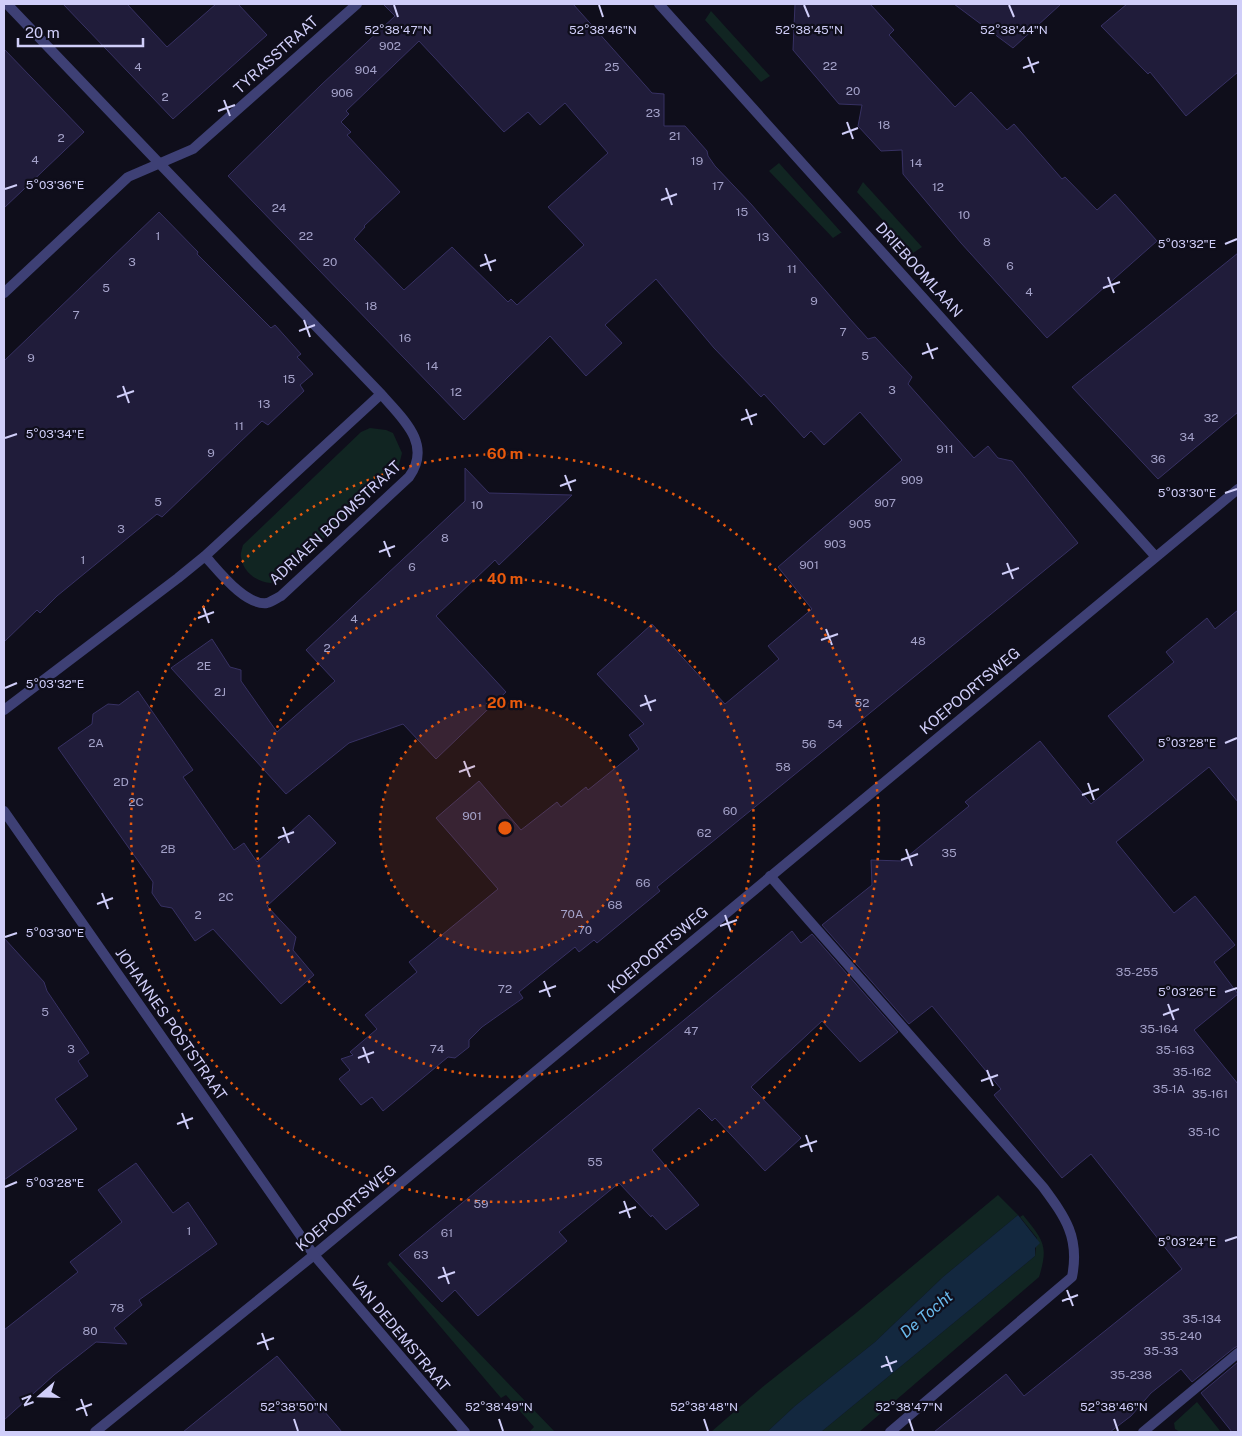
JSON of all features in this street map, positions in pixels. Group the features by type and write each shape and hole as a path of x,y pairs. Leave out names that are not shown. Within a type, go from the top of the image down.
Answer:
{"street":[{"name":"ADRIAEN BOOMSTRAAT","path":"7,4 381,394 412,430 419,450 418,462 409,477 281,596 267,603 252,600 234,587 205,556"},
{"name":"TYRASSTRAAT","path":"4,293 128,177 193,149 356,4"},
{"name":"DRIEBOOMLAAN","path":"659,4 1156,557"},
{"path":"4,710 205,556 381,394"},
{"name":"KOEPOORTSWEG","path":"95,1432 314,1255 1238,489"},
{"name":"JOHANNES POSTSTRAAT","path":"4,811 314,1255"},
{"path":"770,876 1043,1186 1062,1212 1074,1246 1075,1261 1072,1276 890,1432"},
{"name":"VAN DEDEMSTRAAT","path":"314,1255 465,1432"},
{"path":"1143,1432 1238,1353"}],"green space":[{"path":"711,11 770,76 761,82 705,20"},
{"path":"779,163 842,232 833,238 769,171"},
{"path":"863,182 922,247 913,253 857,192"},
{"path":"370,428 393,433 402,453 399,465 280,581 268,583 250,574 241,557 243,545 361,432"},
{"path":"998,1195 1018,1215 943,1277 875,1342 795,1406 767,1432 711,1432 765,1385 856,1313"},
{"path":"1023,1215 1039,1237 1044,1250 1039,1277 859,1432 821,1432 1035,1256 1037,1238 1020,1217"},
{"path":"390,1261 555,1432 529,1432 534,1427 506,1395 501,1398 387,1264"},
{"path":"1197,1402 1221,1432 1180,1432 1175,1429 1174,1423"}],"water":[{"name":"De Tocht","path":"1018,1215 1040,1243 1035,1248 1035,1256 821,1432 767,1432 795,1406 875,1342 943,1277"}],"building":[{"path":"63,4 127,4 167,47 216,4 238,4 267,35 173,119"},
{"path":"383,4 573,4 652,93 664,94 664,126 685,126 707,151 715,166 751,204 868,339 875,337 912,377 908,384 974,458 988,446 998,458 1012,461 1078,543 657,887 660,891 597,943 594,940 579,952 575,947 519,992 523,998 482,1027 469,1040 469,1047 455,1058 448,1057 383,1111 372,1097 361,1105 339,1079 350,1070 341,1059 353,1055 350,1052 377,1029 365,1015 417,972 409,962 498,889 436,818 479,781 521,830 557,802 561,807 586,787 588,790 639,749 629,735 644,724 597,674 652,624 725,704 779,659 768,646 812,609 778,567 902,460 860,412 824,445 811,431 804,438 764,394 761,397 714,348 656,279 605,325 622,343 586,376 550,336 464,420 228,176 395,16","holes":["419,41 504,132 528,112 540,125 565,103 608,153 548,207 584,245 517,305 511,299 508,302 452,247 404,290 354,239 364,226 400,192 347,135 351,132 341,122 349,114 346,111"]},
{"path":"795,4 870,4 894,30 889,35 955,107 971,92 1007,130 1014,124 1062,179 1065,177 1097,210 1115,194 1157,241 1047,338 961,243 903,174 902,150 881,151 858,126 862,105 839,104 793,50"},
{"path":"954,4 1061,4 1013,48"},
{"path":"1127,4 1238,4 1238,72 1186,116 1150,72 1148,74 1101,26"},
{"path":"4,49 84,132 4,208"},
{"path":"159,212 198,252 197,254 271,328 275,325 301,354 297,357 313,374 300,385 304,391 268,425 262,421 162,517 157,514 57,596 40,613 37,610 4,642 4,361"},
{"path":"1238,253 1238,412 1158,479 1072,387"},
{"path":"465,468 489,493 572,495 499,565 495,560 436,616 506,692 436,759 403,724 349,743 286,794 171,668 212,639 230,667 241,670 241,681 277,732 335,681 306,650 465,501"},
{"path":"1238,610 1238,802 1209,767 1116,842 1174,913 1195,896 1235,945 1214,962 1238,994 1194,1030 1238,1084 1238,1346 1192,1382 1181,1369 1151,1393 1131,1416 1110,1432 934,1432 1006,1374 1024,1396 1182,1269 1091,1154 1062,1178 994,1095 1001,1089 932,1006 909,1024 822,925 872,885 871,860 902,861 969,806 965,802 1040,741 1091,804 1144,760 1108,716 1174,662 1166,652 1207,618 1215,629"},
{"path":"138,691 193,770 183,777 234,850 244,843 257,862 309,815 336,843 267,906 296,937 293,950 314,975 281,1004 213,929 195,941 172,908 161,906 152,893 153,882 58,748 92,724 93,714 108,704 119,705"},
{"path":"792,931 801,943 812,934 898,1032 860,1062 822,1021 751,1087 801,1138 765,1171 715,1118 712,1121 699,1108 652,1150 699,1205 666,1230 619,1183 559,1232 567,1241 478,1316 455,1290 442,1302 399,1255"},
{"path":"4,938 44,982 47,991 89,1053 78,1061 88,1076 55,1099 77,1129 4,1180"},
{"path":"136,1163 173,1213 188,1202 217,1244 139,1300 142,1305 114,1328 127,1344 96,1342 54,1375 4,1420 4,1330 78,1272 70,1262 122,1222 98,1190"},
{"path":"277,1356 342,1432 183,1432 252,1376"},
{"path":"1238,1362 1238,1432 1232,1432 1201,1393"}]}
